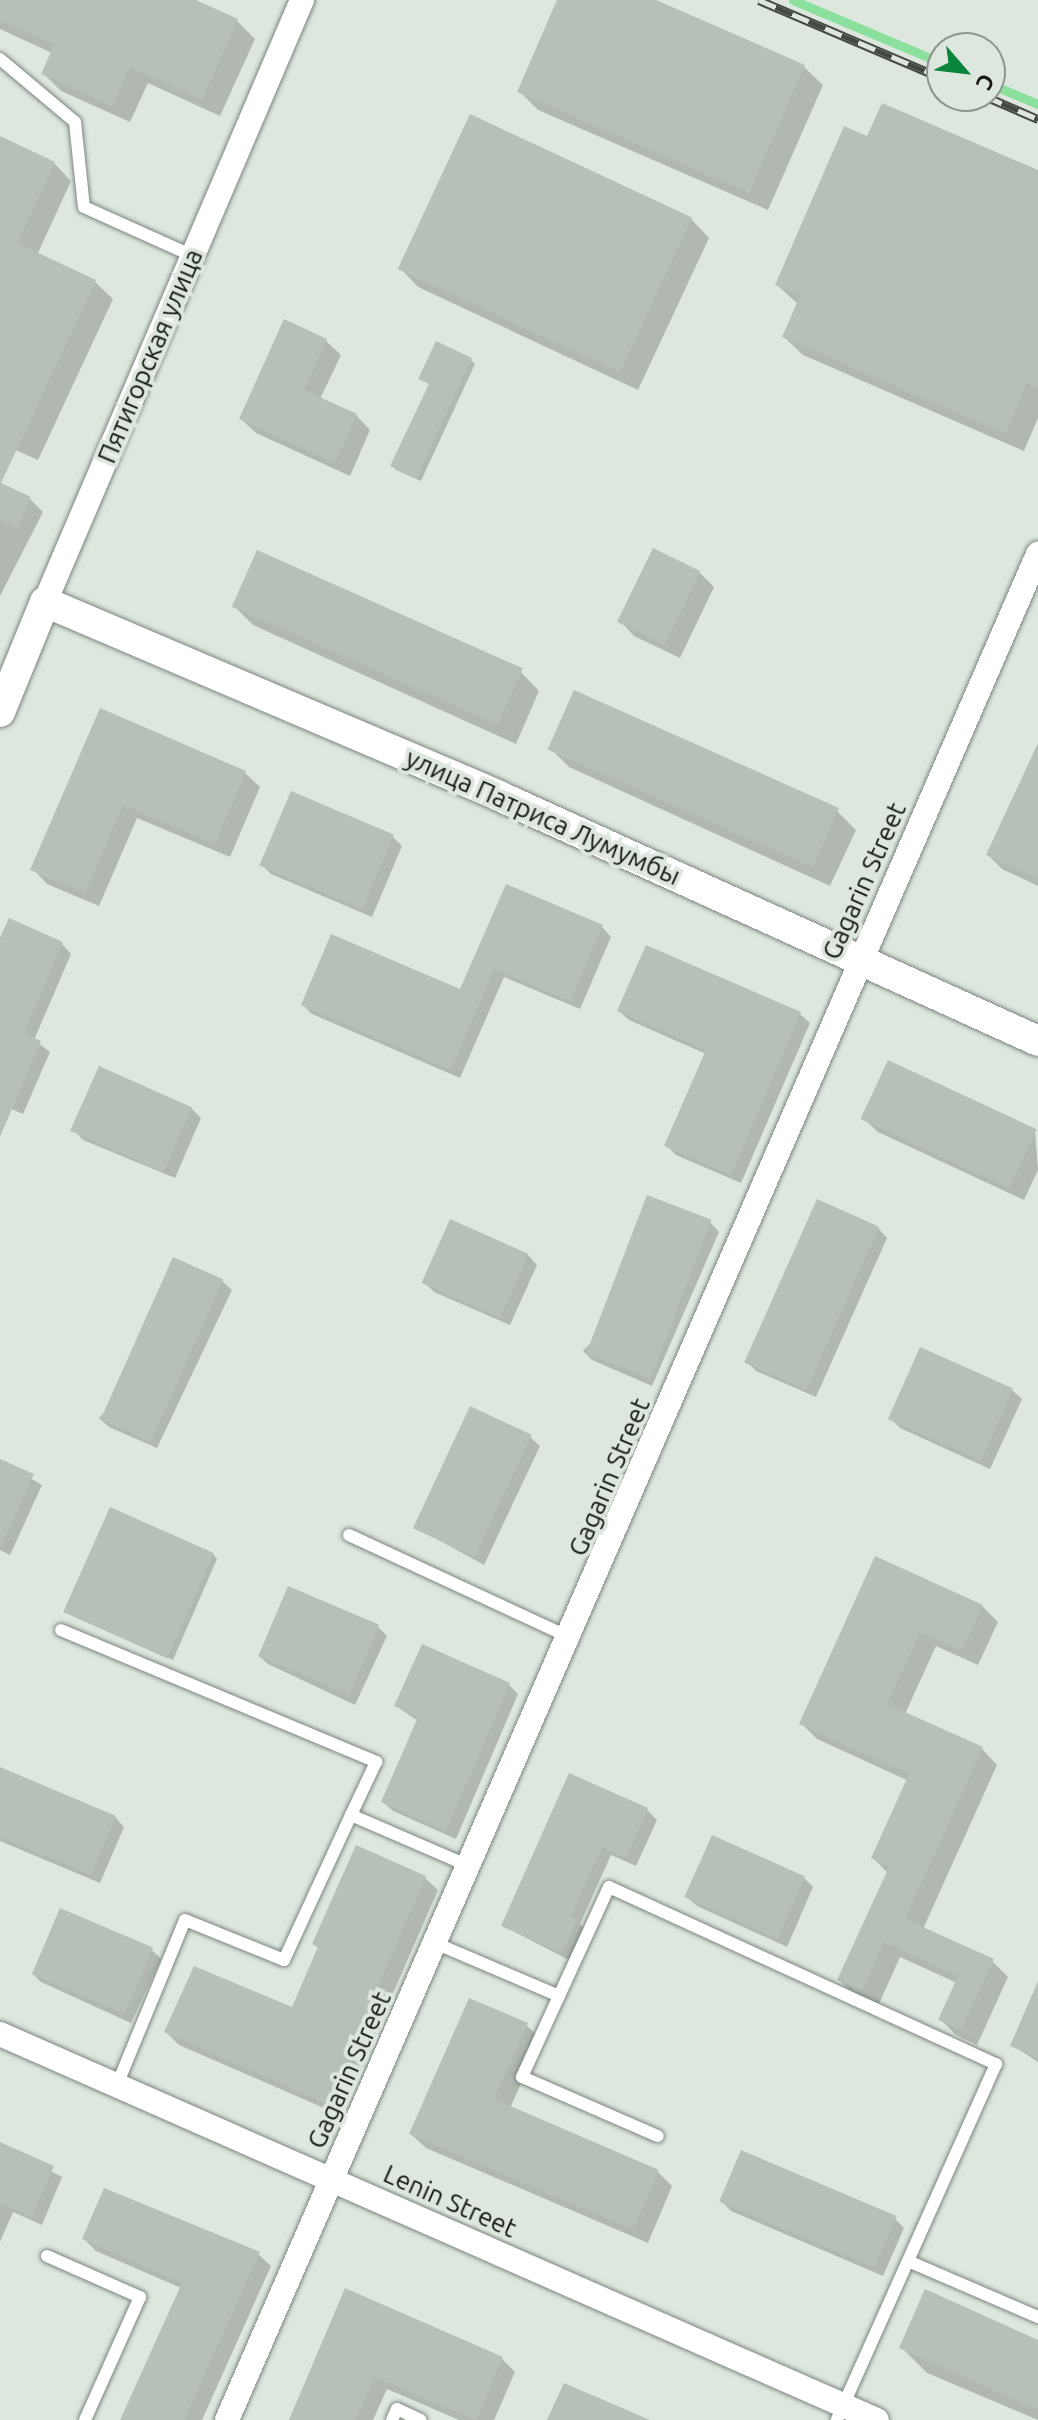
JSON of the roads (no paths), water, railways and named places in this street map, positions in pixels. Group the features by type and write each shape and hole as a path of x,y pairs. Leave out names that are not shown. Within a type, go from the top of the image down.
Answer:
{"street":[{"name":"Пятигорская улица","path":"0,712 302,0"},
{"name":"Gagarin Street","path":"227,2420 571,1638 860,960 1038,554"},
{"name":"улица Патриса Лумумбы","path":"45,602 499,796 1038,1041"},
{"name":"Lenin Street","path":"0,2034 332,2180 840,2413 877,2420"}],"lane":[{"path":"0,59 75,122 84,207 193,256"},
{"path":"349,1535 571,1638"},
{"path":"61,1630 376,1762 284,1960 185,1920 117,2085"},
{"path":"351,1815 469,1866"},
{"path":"658,2136 522,2077 609,1887 996,2064 840,2413"},
{"path":"435,1943 559,1996"},
{"path":"47,2256 140,2297 85,2420"},
{"path":"908,2261 1038,2317"},
{"path":"392,2420 397,2409 421,2420"}],"waterway":[{"path":"793,0 926,56"},
{"path":"1006,91 1038,104"}],"railway":[{"path":"759,0 926,71"},
{"path":"1006,105 1038,119"}]}
